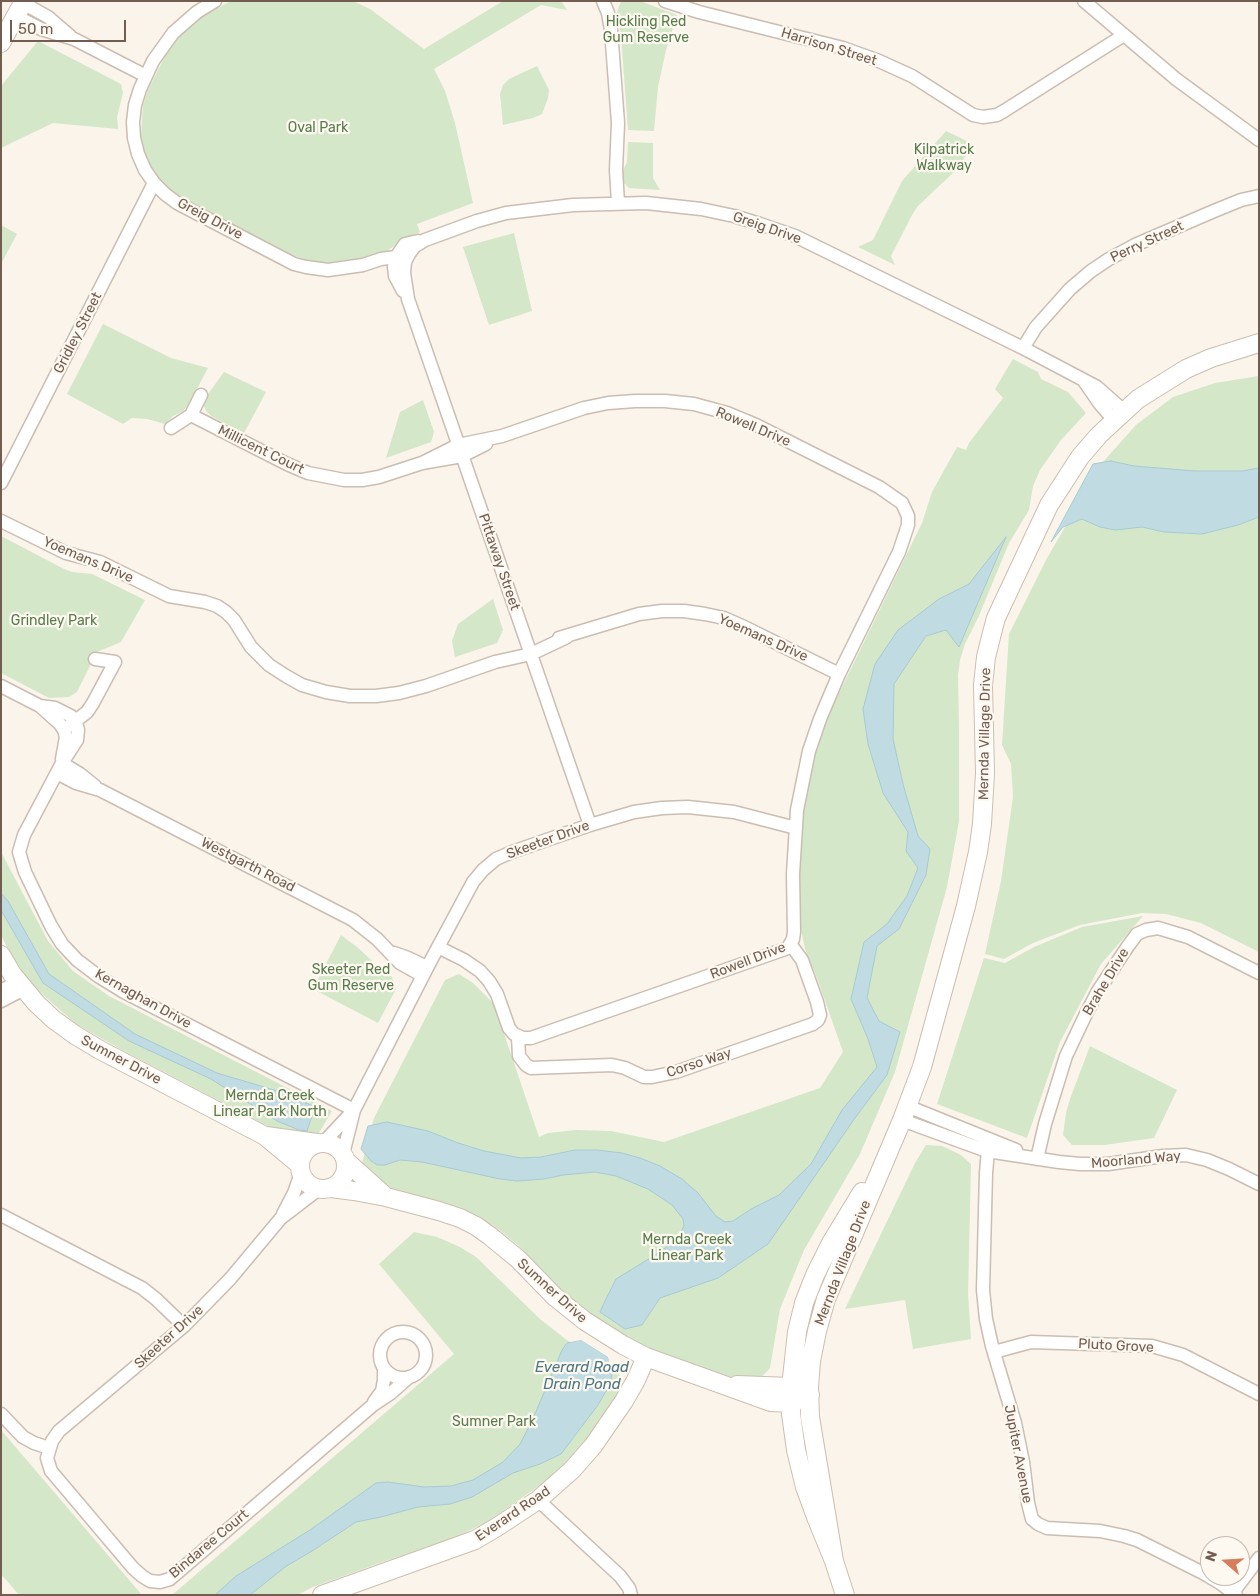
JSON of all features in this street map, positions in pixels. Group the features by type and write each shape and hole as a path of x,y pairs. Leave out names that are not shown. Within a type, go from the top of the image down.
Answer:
{"street":[{"name":"Greig Drive","path":"214,1 197,12 173,33 163,46 146,76 135,105 133,122 138,154 145,170 165,194 294,264 328,270 363,265 381,259 398,262 409,254 415,246 425,240 477,221 506,213 564,206 613,204 654,204 694,208 734,216 760,224 794,236 843,259 1083,379 1097,387 1119,415"},
{"path":"604,1 611,30 618,123 613,204"},
{"name":"Harrison Street","path":"665,1 698,12 818,42 879,61 912,76 973,115 983,117 997,115 1004,111 1124,35"},
{"path":"1084,1 1176,79 1259,140"},
{"path":"1,43 21,7 48,17 74,39 146,76"},
{"name":"Gridley Street","path":"1,483 154,183"},
{"name":"Perry Street","path":"1026,350 1050,312 1091,271 1135,245 1241,200 1259,196"},
{"name":"Pittaway Street","path":"398,262 404,273 408,299 590,825"},
{"name":"Mernda Village Drive","path":"834,1561 810,1417 811,1361 826,1299 922,1067 964,915 978,852 982,824 985,773 983,685 986,657 992,632 1006,596 1049,505 1080,457 1119,415 1138,398 1186,369 1211,358 1259,343"},
{"path":"171,428 191,415 201,395"},
{"name":"Rowell Drive","path":"460,450 584,408 608,403 665,401 694,404 727,413 756,425 879,487 902,503 908,516 908,525 899,552 820,718 809,751 799,795 793,874 794,932 791,945 788,948 531,1038 518,1036"},
{"name":"Millicent Court","path":"191,415 308,473 344,480 362,480 379,477 460,450"},
{"name":"Yoemans Drive","path":"1,521 66,553 100,562 169,596 205,602 216,606 234,620 251,647 269,665 302,685 326,692 350,696 376,696 399,693 426,686 567,636 639,614 662,611 684,611 724,618 840,674"},
{"path":"1,686 40,706 64,730 76,722 93,703 115,662 95,659"},
{"path":"40,706 55,708 64,712 76,722"},
{"name":"Kernaghan Drive","path":"76,722 78,730 77,740 59,768 24,835 19,852 25,872 51,926 62,944 77,960 118,988 354,1110"},
{"name":"Kernaghan Drive","path":"59,768 65,744 64,730"},
{"name":"Westgarth Road","path":"59,768 80,774 100,790 353,920 377,938 389,952 408,958 425,972"},
{"name":"Skeeter Drive","path":"345,1157 354,1110 469,888 482,870 496,859 590,825 634,812 662,808 688,807 734,812 796,828"},
{"name":"Brahe Drive","path":"1037,1159 1045,1124 1069,1050 1098,991 1138,934 1146,930 1158,928 1188,937 1259,973"},
{"name":"Corso Way","path":"518,1036 519,1056 526,1066 531,1068 612,1065 626,1068 644,1077 652,1078 676,1072 813,1024 818,1020 820,1015 817,1002 805,968 791,945"},
{"path":"438,947 464,960 480,971 489,981 497,994 510,1028 518,1036"},
{"name":"Sumner Drive","path":"1,955 21,985 53,1019 100,1050 265,1136 300,1169"},
{"path":"1,991 21,985"},
{"path":"1,1001 21,985"},
{"name":"Skeeter Drive","path":"320,1143 354,1110"},
{"name":"Moorland Way","path":"904,1113 988,1145 1037,1159 1080,1164 1108,1164 1163,1156 1186,1155 1207,1160 1259,1184"},
{"name":"Sumner Drive","path":"265,1136 320,1143"},
{"path":"320,1143 331,1144 338,1148 345,1157 347,1168 342,1180 325,1189 307,1183 300,1169 301,1158 305,1151 310,1146 320,1143"},
{"name":"Jupiter Avenue","path":"988,1145 983,1290 987,1327 1016,1423 1030,1513 1038,1524 1047,1528 1100,1530 1137,1540 1205,1574 1236,1594"},
{"name":"Mernda Village Drive","path":"845,1595 805,1487 796,1450 791,1414 791,1395 797,1332 804,1303 831,1243 890,1146"},
{"name":"Sumner Drive","path":"345,1157 386,1197"},
{"name":"Skeeter Drive","path":"49,1448 59,1431 184,1326 230,1279 281,1218 294,1193 300,1169"},
{"name":"Skeeter Drive","path":"281,1218 325,1189"},
{"name":"Sumner Drive","path":"325,1189 354,1191 386,1197 460,1218 490,1236 518,1259 556,1297 585,1321 623,1346 646,1357 720,1385 771,1402 791,1395"},
{"path":"1,1215 142,1288 156,1298 184,1326"},
{"name":"Bindaree Court","path":"49,1448 47,1458 51,1471 142,1576 150,1581 160,1582 170,1579 373,1404 391,1393 421,1369 425,1363 425,1348 422,1341 409,1332 395,1332 384,1341 379,1355 380,1362 384,1368 384,1380 382,1391 373,1404"},
{"name":"Pluto Grove","path":"994,1352 1031,1342 1152,1346 1183,1355 1259,1394"},
{"name":"Everard Road","path":"322,1595 475,1540 497,1528 538,1500 572,1470 593,1446 624,1401 646,1357"},
{"path":"384,1368 395,1377 409,1377"},
{"path":"791,1395 810,1395"},
{"path":"1,1414 23,1437 49,1448"},
{"path":"538,1500 620,1576 629,1588 631,1595"},
{"path":"1236,1594 1259,1558"},
{"path":"1236,1594 1259,1569"}],"green space":[{"name":"Oval Park","path":"231,1 353,1 370,9 424,49 503,1 561,1 567,10 541,5 434,69 445,91 455,123 473,203 417,224 420,232 403,239 385,253 377,256 331,262 315,262 288,253 181,198 163,184 152,169 144,152 141,137 143,105 148,90 167,52 191,25 206,14"},
{"name":"Hickling Red Gum Reserve","path":"622,1 640,1 677,15 666,50 658,87 654,131 628,130 621,36 617,13"},
{"path":"38,41 121,84 123,93 117,117 118,129 53,123 1,148 1,86"},
{"path":"537,66 549,90 542,114 503,125 500,94 503,85 509,79"},
{"name":"Kilpatrick Walkway","path":"946,131 971,143 957,169 917,207 912,215 891,256 895,265 858,247 873,240 902,181"},
{"path":"628,142 653,143 653,178 660,190 629,188 622,181 622,173 627,162"},
{"path":"1,225 17,234 1,264"},
{"path":"514,233 532,311 489,325 463,247"},
{"path":"103,324 171,358 208,368 189,404 183,411 173,416 165,424 147,419 132,418 123,424 67,394"},
{"name":"Mernda Creek Linear Park","path":"1013,359 1038,372 1041,379 1068,392 1086,413 1061,440 1040,470 1033,486 1029,510 1009,543 978,618 965,644 960,660 958,675 959,821 947,887 895,1072 860,1154 804,1250 780,1309 770,1368 760,1379 735,1380 640,1347 586,1311 558,1288 518,1245 494,1226 462,1208 404,1194 386,1187 361,1167 374,1118 445,980 459,974 473,983 494,1004 539,1137 548,1133 576,1130 611,1131 664,1142 820,1088 843,1052 805,949 799,919 798,884 802,815 811,767 824,724 922,523 932,492 957,447 966,450 969,443 1003,398 995,389"},
{"path":"224,372 266,392 244,433 211,416 204,406 208,394"},
{"path":"1259,376 1259,952 1201,923 1166,914 1142,913 1080,925 1033,943 1004,959 985,954 1001,881 1013,797 1011,764 1002,745 1009,634 1046,560 1102,463 1136,425 1173,397 1215,383"},
{"path":"423,400 434,432 431,442 386,458 400,412"},
{"name":"Grindley Park","path":"1,536 64,569 72,572 92,574 145,600 121,642 97,652 77,692 69,697 49,698 1,673"},
{"path":"493,599 503,630 497,643 455,657 452,641 458,624"},
{"name":"Mernda Creek Linear Park North","path":"1,852 48,941 73,971 109,996 332,1111 319,1133 316,1136 275,1130 76,1024 33,986 13,959 1,935"},
{"path":"1143,916 1101,964 1060,1042 1027,1138 937,1104 984,958 1005,963 1034,947 1082,927"},
{"name":"Skeeter Red Gum Reserve","path":"341,935 392,977 396,989 378,1023 313,989"},
{"path":"1090,1046 1177,1090 1154,1138 1105,1145 1072,1145 1063,1135 1070,1099"},
{"path":"926,1145 942,1146 961,1155 971,1164 968,1294 971,1339 913,1349 905,1300 845,1309 915,1163"},
{"name":"Sumner Park","path":"414,1232 437,1237 460,1247 476,1257 540,1319 568,1341 618,1372 623,1385 614,1400 582,1445 543,1483 489,1521 448,1541 385,1561 313,1587 297,1595 172,1595 454,1354 379,1264"},
{"path":"1,1430 142,1595 19,1595 1,1574"}],"water":[{"path":"1111,461 1134,466 1195,471 1242,471 1259,468 1259,517 1238,525 1202,534 1164,532 1142,527 1115,530 1100,527 1082,519 1063,527 1051,542 1093,464"},
{"path":"1006,537 959,647 946,630 926,636 894,684 893,739 903,784 918,836 930,849 926,875 899,929 877,946 867,998 879,1021 900,1032 887,1075 768,1244 718,1278 660,1298 642,1325 625,1329 600,1312 616,1279 660,1252 677,1239 684,1226 683,1219 672,1205 648,1189 616,1176 595,1172 517,1181 422,1162 400,1160 385,1165 377,1165 371,1161 361,1149 368,1126 387,1122 428,1131 484,1151 521,1158 541,1157 575,1150 622,1153 660,1166 682,1179 698,1193 716,1216 725,1222 733,1221 751,1209 779,1195 811,1164 842,1110 877,1067 868,1039 851,999 864,942 887,924 907,896 918,868 906,851 908,832 883,793 868,744 863,709 875,664 898,630 939,599 969,584"},
{"path":"1,893 8,901 49,974 135,1034 217,1073 284,1093 315,1107 307,1131 299,1130 277,1121 211,1079 129,1041 43,983 1,910"},
{"name":"Everard Road Drain Pond","path":"581,1340 608,1357 612,1376 598,1405 561,1454 540,1464 513,1473 472,1497 450,1504 418,1507 356,1522 285,1567 250,1595 215,1595 236,1576 310,1530 376,1483 388,1482 424,1487 451,1486 473,1480 503,1462 520,1444 532,1421 562,1350 567,1343"}],"pier":[{"path":"581,1337 609,1355 612,1364 610,1367 608,1357 581,1340 570,1342 572,1339"}]}
